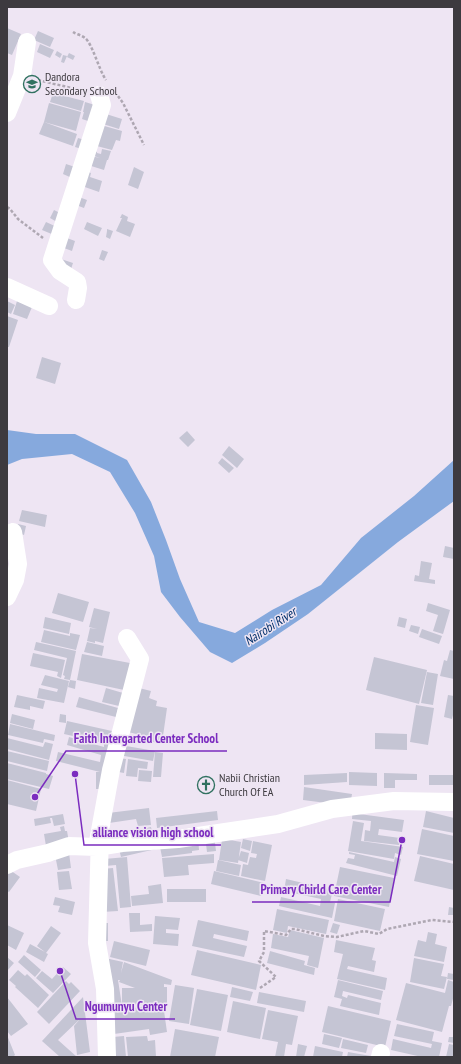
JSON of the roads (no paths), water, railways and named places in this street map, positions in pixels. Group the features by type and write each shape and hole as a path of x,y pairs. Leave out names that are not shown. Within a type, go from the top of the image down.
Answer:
{"street":[{"path":"7,113 22,76 27,42"},
{"path":"76,300 78,288 77,282 60,271 52,260 102,105 99,95"},
{"path":"7,287 49,306"},
{"path":"7,597 15,580 18,564 13,532"},
{"path":"97,847 111,770 140,659 127,638"},
{"path":"7,864 69,846 97,847 122,843 178,839 278,824 332,809 394,801 454,802"},
{"path":"97,847 100,834 97,943 105,989 108,1057"}],"water":[{"name":"Nairobi River","path":"7,430 36,434 75,434 127,460 151,502 180,579 199,622 235,633 272,610 321,585 361,538 414,496 454,460 454,501 398,542 308,614 232,663 210,652 161,592 154,556 135,513 110,472 72,454 22,459 7,465"}],"place":[{"name":"Dandora Secondary School","path":"32,84"},
{"name":"alliance vision high school","path":"75,774"},
{"name":"Nabii Christian Church Of EA","path":"206,785"},
{"name":"Faith Intergarted Center School","path":"35,797"},
{"name":"Primary Chirld Care Center","path":"402,840"},
{"name":"Ngumunyu Center","path":"60,971"}]}
